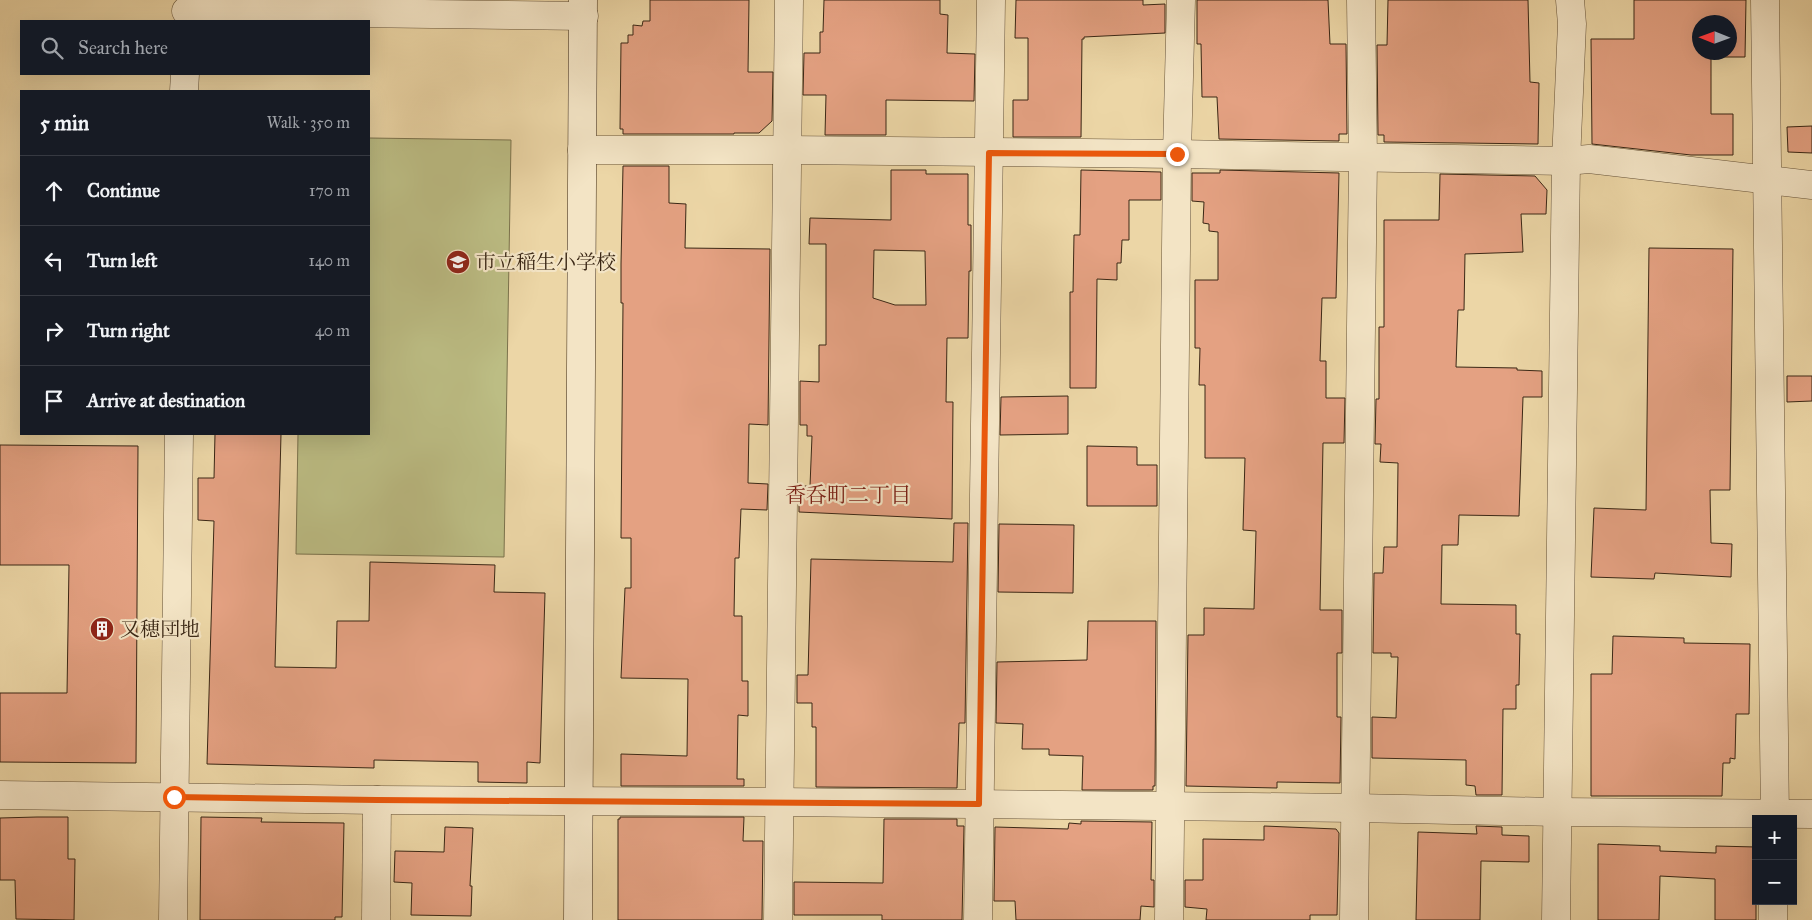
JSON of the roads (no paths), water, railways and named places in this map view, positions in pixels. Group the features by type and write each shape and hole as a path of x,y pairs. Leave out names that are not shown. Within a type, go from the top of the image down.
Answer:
{"street":[{"path":"778,920 789,0"},
{"path":"978,920 991,0"},
{"path":"1169,920 1177,154 1181,0"},
{"path":"1354,920 1363,158 1361,0"},
{"path":"1556,920 1566,161 1572,24 1570,0"},
{"path":"1765,0 1775,815"},
{"path":"186,11 388,7 584,8 578,920"},
{"path":"184,90 185,75"},
{"path":"582,150 787,150 1589,160 1812,184"},
{"path":"173,920 179,435"},
{"path":"0,795 1355,808 1752,816"},
{"path":"376,920 377,800"},
{"path":"1794,815 1812,814"},
{"path":"1773,905 1773,920"}],"place":[{"name":"市立稲生小学校","path":"458,262"},
{"name":"又穂団地","path":"102,629"}],"district":[{"name":"香呑町二丁目","path":"848,495"}]}
